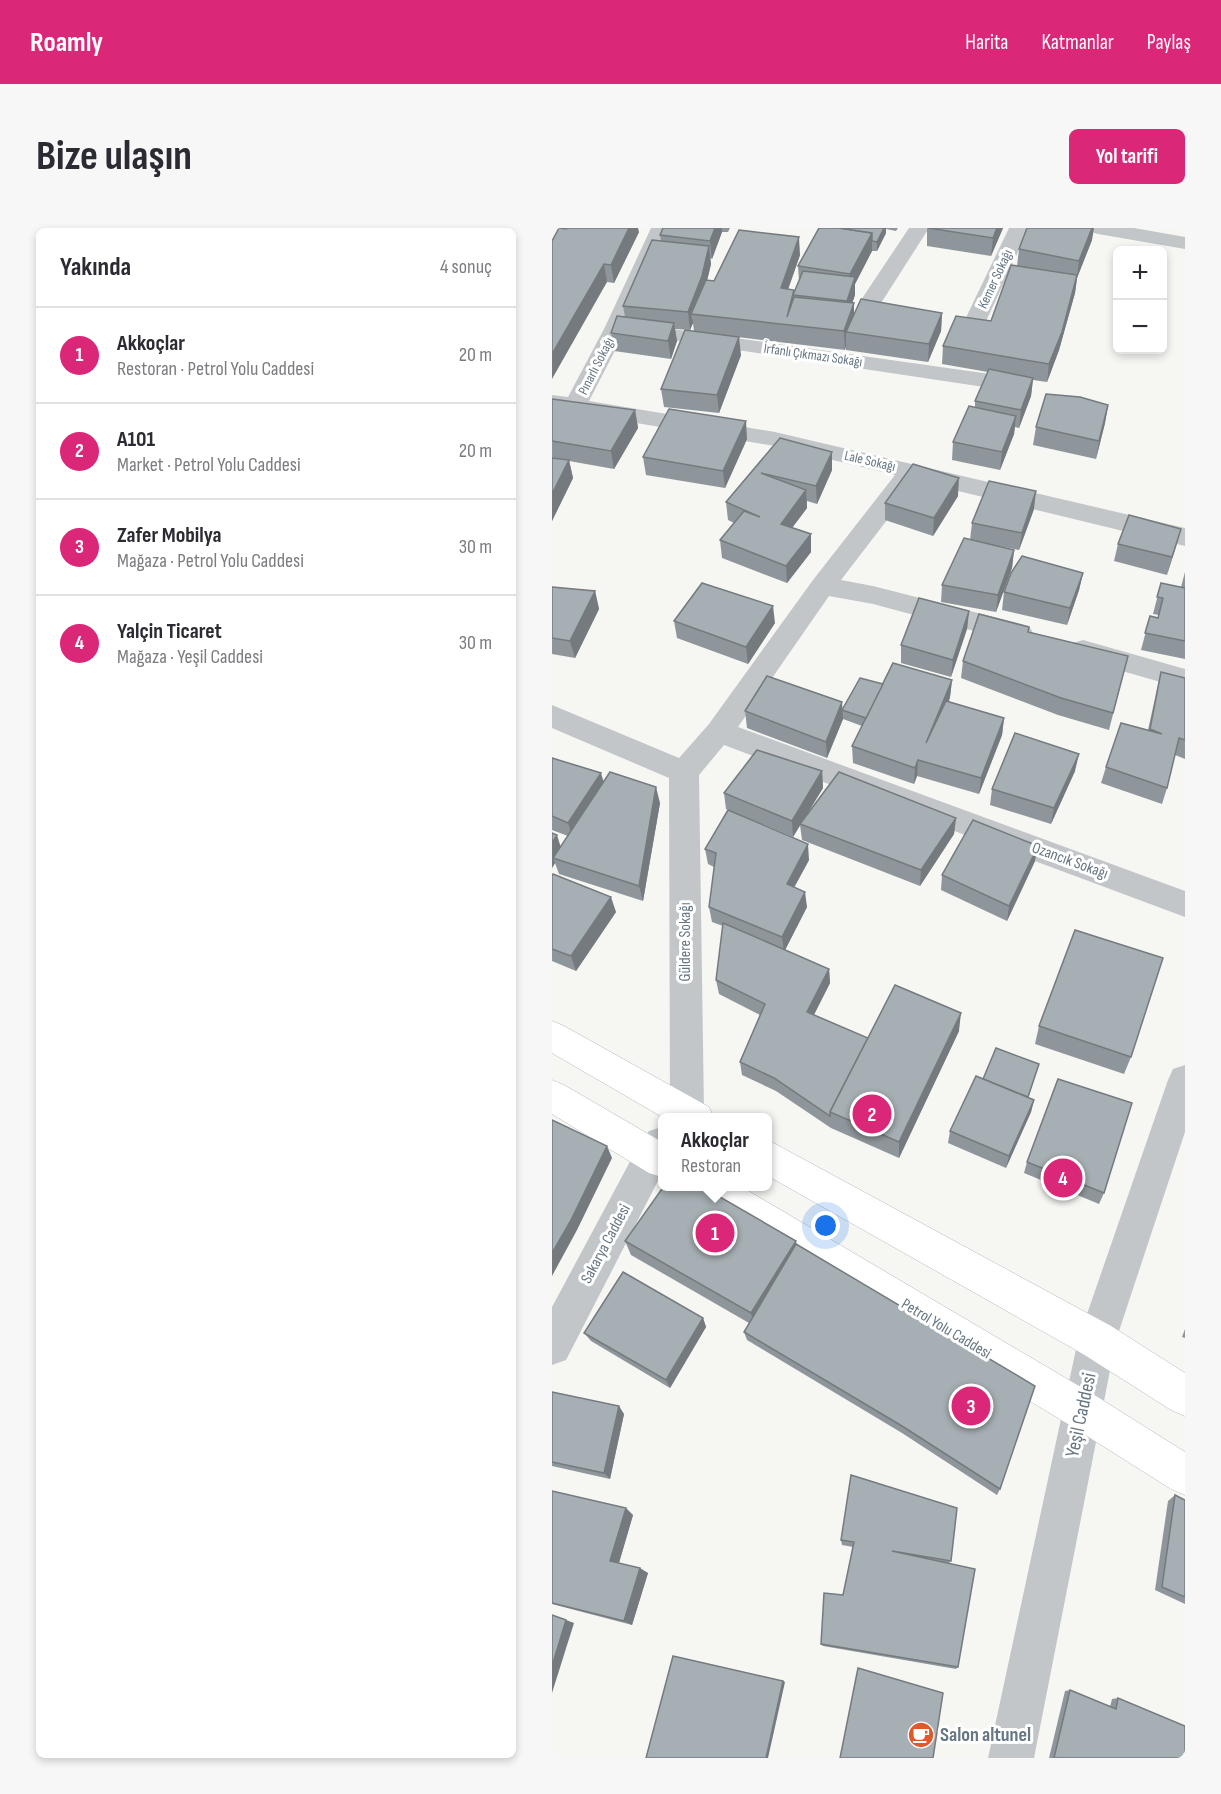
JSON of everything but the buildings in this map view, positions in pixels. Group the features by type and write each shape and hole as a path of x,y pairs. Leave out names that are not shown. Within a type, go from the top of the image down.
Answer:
{"main road":[{"path":"552,1036 683,1113"},
{"path":"552,1096 658,1152"},
{"path":"772,1159 1097,1341 1185,1396"},
{"name":"Petrol Yolu Caddesi","path":"714,1191 1082,1410 1185,1475"}],"street":[{"name":"Pınarlı Sokağı","path":"564,404 616,327 661,228"},
{"path":"868,306 919,228"},
{"name":"Kemer Sokağı","path":"970,330 1019,228"},
{"path":"1098,228 1185,243"},
{"name":"İrfanlı Çıkmazı Sokağı","path":"616,327 1011,384"},
{"name":"Lale Sokağı","path":"564,404 775,439 1185,537"},
{"path":"552,716 684,772 719,732 822,586 912,470"},
{"path":"822,586 873,595 1185,679"},
{"name":"Ozancık Sokağı","path":"719,732 1185,904"},
{"name":"Güldere Sokağı","path":"684,772 688,1113"},
{"name":"Yeşil Caddesi","path":"1011,1758 1097,1341 1185,1080"},
{"name":"Sakarya Caddesi","path":"552,1346 658,1157"}],"place":[{"name":"A101","path":"872,1114"},
{"name":"Yalçin Ticaret","path":"1063,1178"},
{"name":"Akkoçlar","path":"715,1233"},
{"name":"Zafer Mobilya","path":"971,1406"},
{"name":"Salon altunel","path":"921,1735"}]}
